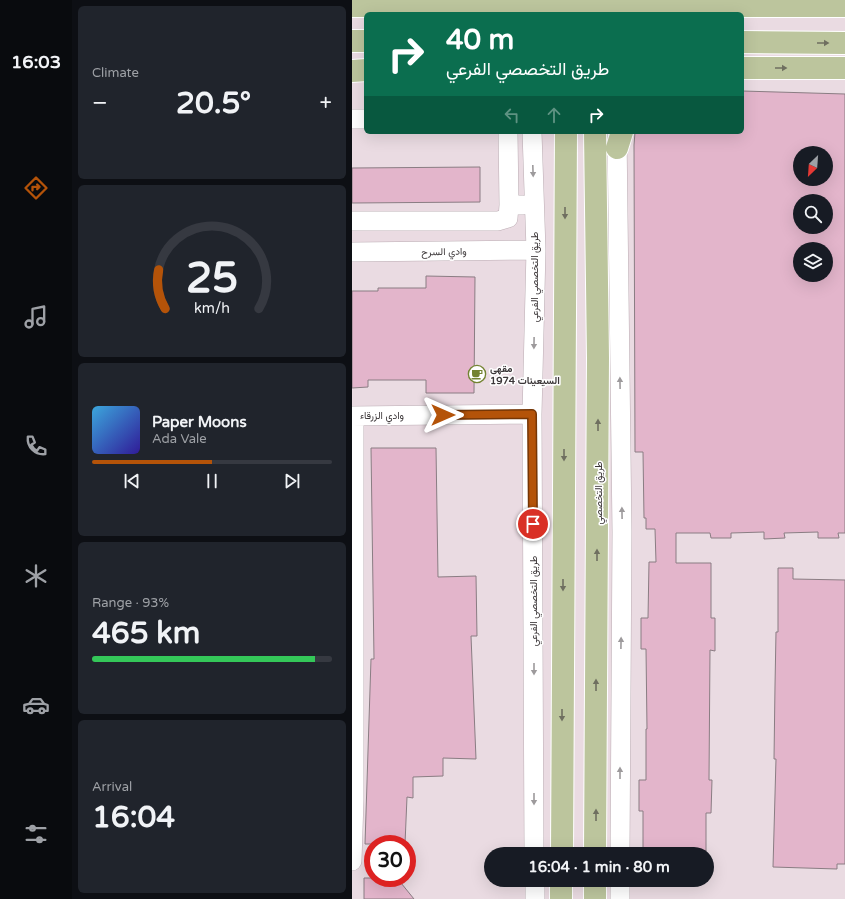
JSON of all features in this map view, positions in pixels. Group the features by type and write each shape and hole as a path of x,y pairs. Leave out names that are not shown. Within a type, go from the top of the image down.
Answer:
{"main road":[{"path":"352,6 845,6"},
{"path":"352,41 364,41"},
{"path":"744,42 845,43"},
{"path":"744,68 845,68"},
{"path":"352,71 364,70"},
{"path":"562,847 566,134"},
{"name":"طريق التخصصي","path":"595,134 598,358 595,847"},
{"path":"561,887 561,899"},
{"path":"595,887 595,899"}],"street":[{"path":"381,0 384,12"},
{"path":"531,0 531,12"},
{"path":"618,0 618,12"},
{"path":"352,71 364,68"},
{"path":"352,120 364,119"},
{"path":"352,221 498,222 508,218 510,205 508,134"},
{"name":"طريق التخصصي الفرعي","path":"532,134 536,250 532,414 534,847"},
{"path":"618,136 622,532 620,847"},
{"path":"510,205 534,204"},
{"name":"وادي السرح","path":"352,252 536,250"},
{"name":"وادي الزرقاء","path":"353,416 532,414"},
{"path":"352,861 353,416"},
{"path":"535,887 535,899"},
{"path":"620,887 620,899"}],"building":[{"path":"744,91 845,94 845,533 838,533 839,538 818,538 818,532 784,533 785,538 764,539 764,532 731,533 731,538 711,538 710,533 676,533 676,563 711,563 711,618 715,618 715,651 710,650 709,780 712,780 711,813 706,813 706,847 643,847 643,811 639,811 639,780 646,780 647,729 646,649 641,649 641,618 648,618 649,562 656,562 655,529 646,529 646,518 644,518 643,452 635,452 635,134 744,134"},
{"path":"480,167 480,202 352,203 352,168"},
{"path":"426,276 475,277 474,393 426,393 426,380 368,380 368,387 352,388 352,291 378,291 378,288 426,288"},
{"path":"371,448 436,448 438,577 476,576 477,636 471,636 476,759 443,758 443,776 413,777 413,798 407,797 405,835 365,835 371,659 374,659"},
{"path":"778,568 793,568 793,579 845,580 845,864 837,864 837,869 773,867"},
{"path":"364,887 404,887 414,899 364,899"}],"place":[{"name":"مقهى السيعينات 1974","path":"477,374"}],"route":[{"path":"443,415 532,414 533,524"}]}
